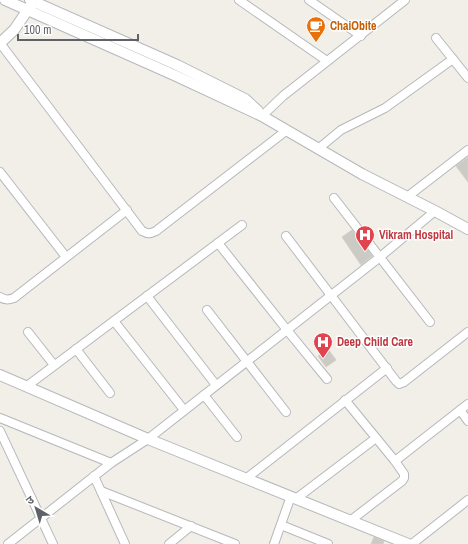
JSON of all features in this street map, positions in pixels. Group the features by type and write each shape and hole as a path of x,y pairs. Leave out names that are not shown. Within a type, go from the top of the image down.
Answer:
{"street":[{"path":"5,0 31,3 174,75 262,116 362,174 468,229"},
{"path":"240,0 327,61"},
{"path":"309,0 361,36"},
{"path":"262,116 283,96 361,36 400,1"},
{"path":"31,3 14,30 0,43 142,231 147,234 151,234 287,130"},
{"path":"436,38 468,78"},
{"path":"318,149 341,130 386,108 453,59"},
{"path":"406,197 468,150"},
{"path":"0,172 66,257"},
{"path":"334,198 430,322"},
{"path":"0,296 4,300 14,298 127,210"},
{"path":"8,544 111,463 148,439 247,362 380,257 435,211"},
{"path":"26,386 242,225"},
{"path":"286,236 387,368 396,382 400,384 404,382 468,332"},
{"path":"218,243 327,380"},
{"path":"147,296 216,385"},
{"path":"207,310 286,412"},
{"path":"114,321 184,410"},
{"path":"28,332 54,365"},
{"path":"76,349 110,393"},
{"path":"247,478 387,368"},
{"path":"0,375 148,439 408,544"},
{"path":"204,395 237,437"},
{"path":"345,400 404,474 402,481 350,521"},
{"path":"395,461 468,404"},
{"path":"460,410 468,421"},
{"path":"0,418 111,463"},
{"path":"0,431 53,544"},
{"path":"274,544 294,497 376,438"},
{"path":"94,476 125,544"},
{"path":"101,491 235,544"},
{"path":"412,544 468,500"},
{"path":"281,525 328,544"},
{"path":"169,544 191,526"}],"building":[{"path":"468,157 468,182 456,166"},
{"path":"352,230 372,256 361,265 342,237"},
{"path":"328,349 336,360 326,367 318,356"},
{"path":"374,537 384,541 383,544 371,544"}],"place":[{"name":"ChaiObite","path":"316,43"},
{"name":"Vikram Hospital","path":"365,252"},
{"name":"Deep Child Care","path":"323,359"}]}
